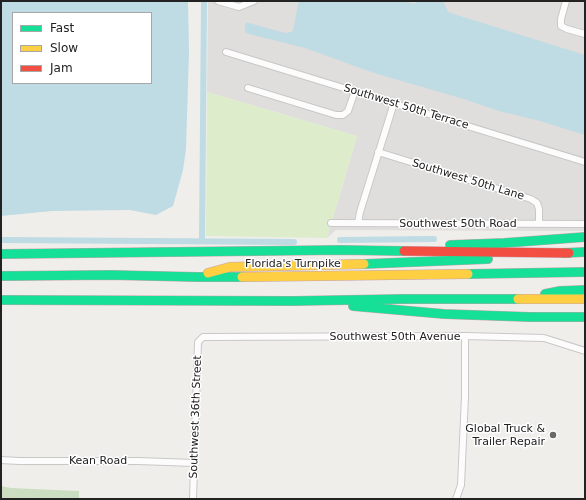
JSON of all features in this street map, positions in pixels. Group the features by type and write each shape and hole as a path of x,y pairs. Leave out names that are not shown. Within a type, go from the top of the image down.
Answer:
{"highway":[{"path":"1,254 341,250 504,243 585,237"},
{"path":"341,250 380,252 569,253"},
{"path":"198,277 230,267 357,265 479,260 585,252"},
{"name":"Florida's Turnpike","path":"1,276 111,275 198,277 584,272"},
{"path":"513,299 560,291 585,290"},
{"path":"1,300 293,301 403,299 585,299"},
{"path":"293,301 444,314 585,317"}],"street":[{"path":"218,1 239,7 254,1"},
{"path":"566,1 561,19 561,26 585,34"},
{"name":"Southwest 50th Terrace","path":"226,52 585,162"},
{"path":"248,88 336,115 343,115 348,111 355,91"},
{"path":"358,223 378,152 394,103"},
{"name":"Southwest 50th Lane","path":"378,152 531,199 537,203 539,209 539,224"},
{"name":"Southwest 50th Road","path":"331,223 585,224"},
{"path":"456,499 461,485 465,396 465,336"},
{"name":"Southwest 50th Avenue","path":"203,337 465,336 544,338 585,351"},
{"name":"Southwest 36th Street","path":"193,499 198,342 203,337"},
{"name":"Kean Road","path":"1,460 194,463"}],"shaded area":[{"path":"208,1 585,1 585,231 336,230 327,238 357,136 207,92"}],"green space":[{"path":"207,92 357,136 327,238 206,236"},
{"path":"1,486 11,488 79,491 79,499 1,499"}],"water":[{"path":"1,1 188,1 189,52 186,149 183,170 173,206 156,215 130,210 52,211 1,216"},
{"path":"299,1 404,1 414,4 418,1 443,1 448,12 585,55 585,135 540,121 499,111 464,99 374,73 305,48 245,32 246,23 249,23 285,33 291,32 293,30"}],"waterway":[{"path":"202,241 204,1"},
{"path":"340,240 434,239"},
{"path":"1,240 294,242"}],"traffic: fast":[{"path":"450,245 585,237"},
{"path":"1,254 341,250 404,251"},
{"path":"563,253 585,252"},
{"path":"364,264 488,259"},
{"path":"468,274 585,272"},
{"path":"1,276 111,275 242,277"},
{"path":"545,294 560,291 585,290"},
{"path":"1,300 293,301 518,299"},
{"path":"353,306 444,314 585,317"}],"traffic: slow":[{"path":"208,273 230,267 364,264"},
{"path":"242,277 468,274"},
{"path":"518,299 585,299"}],"traffic: jam":[{"path":"404,251 569,253"}],"place":[{"name":"Global Truck & Trailer Repair","path":"553,435"}]}
